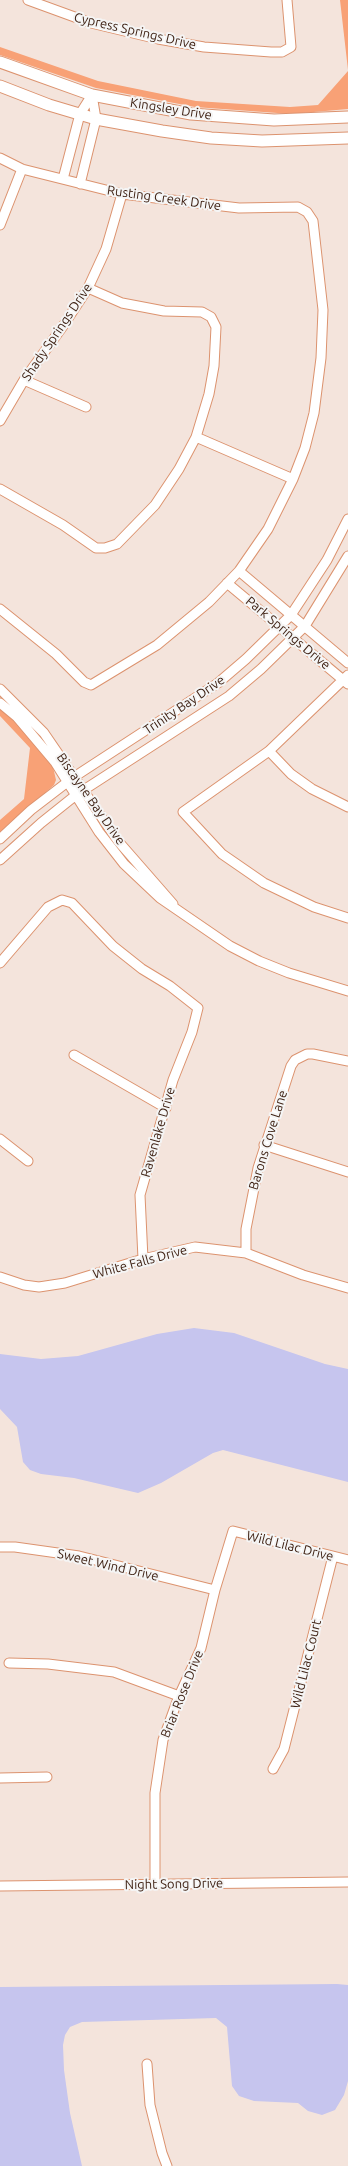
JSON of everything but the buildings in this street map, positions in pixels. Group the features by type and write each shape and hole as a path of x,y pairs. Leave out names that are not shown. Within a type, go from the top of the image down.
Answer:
{"main road":[{"name":"Kingsley Drive","path":"0,62 92,95 191,114 238,119 306,120 348,118"},
{"name":"Kingsley Drive","path":"0,86 49,105 96,119 211,138 262,141 348,138"}],"street":[{"name":"Cypress Springs Drive","path":"28,0 90,23 166,40 204,47 271,52 282,52 291,47 287,0"},
{"path":"64,179 80,114 92,95"},
{"path":"80,184 96,119 92,95"},
{"name":"Rusting Creek Drive","path":"0,158 22,169 122,194 239,208 298,207 307,212 313,221 323,310 322,358 314,413 305,448 293,479"},
{"path":"0,225 22,169"},
{"name":"Shady Springs Drive","path":"0,421 24,380 88,288 106,249 122,194"},
{"path":"0,489 63,524 96,548 105,548 117,544 155,505 179,468 196,437 209,394 214,366 216,327 211,317 202,312 164,311 122,302 88,288"},
{"path":"24,380 86,407"},
{"path":"0,609 56,654 84,682 91,685 157,645 209,602 239,571 268,529 293,479 196,437"},
{"name":"Trinity Bay Drive","path":"0,839 31,810 71,779 218,683 291,615 327,560 348,519"},
{"name":"Trinity Bay Drive","path":"0,860 41,823 80,793 229,696 261,669 305,626 348,556"},
{"name":"Park Springs Drive","path":"239,571 348,663"},
{"name":"Park Springs Drive","path":"227,583 346,680"},
{"path":"346,680 268,751 182,812 222,854 264,884 314,907 348,918"},
{"name":"Biscayne Bay Drive","path":"0,689 44,733 80,793 99,832 124,864 146,886 230,946 289,973 348,991"},
{"name":"Biscayne Bay Drive","path":"0,703 17,717 71,779"},
{"path":"268,751 291,774 312,789 348,807"},
{"name":"Ravenlake Drive","path":"0,963 48,907 62,900 72,903 79,908 113,946 142,970 170,986 198,1008 192,1032 173,1080 140,1195 143,1258"},
{"name":"Barons Cove Lane","path":"246,1253 246,1229 252,1195 264,1145 291,1066 295,1060 301,1056 313,1054 348,1061"},
{"path":"74,1055 166,1108"},
{"path":"0,1139 28,1161"},
{"path":"264,1145 348,1172"},
{"name":"White Falls Drive","path":"0,1277 24,1285 39,1287 65,1282 143,1258 195,1247 246,1253 303,1275 348,1288"},
{"name":"Wild Lilac Drive","path":"233,1531 348,1560"},
{"name":"Briar Rose Drive","path":"155,1884 155,1793 163,1740 179,1696 201,1648 215,1590 233,1531"},
{"name":"Sweet Wind Drive","path":"0,1547 15,1547 79,1556 215,1590"},
{"name":"Wild Lilac Court","path":"273,1769 284,1749 333,1556"},
{"path":"9,1663 48,1664 114,1672 179,1696"},
{"path":"0,1778 48,1777"},
{"name":"Night Song Drive","path":"0,1886 348,1882"},
{"path":"146,2064 150,2105 162,2153 167,2166"}],"shaded area":[{"path":"340,0 348,0 348,70"},
{"path":"0,47 98,81 196,101 290,107 318,105 348,71 348,109 291,114 195,107 96,88 0,55"},
{"path":"0,708 20,726 53,767 56,780 54,785 0,833 0,820 24,799 30,748 0,716"}],"water":[{"path":"194,1328 234,1333 325,1364 348,1369 348,1482 223,1450 213,1453 161,1483 138,1493 74,1478 41,1474 30,1470 23,1462 17,1427 0,1409 0,1354 41,1359 78,1356 157,1334"},
{"path":"348,1985 348,2081 344,2095 335,2110 322,2115 308,2111 298,2103 254,2101 239,2096 232,2086 227,2027 216,2018 82,2022 70,2027 65,2035 63,2045 64,2070 70,2113 82,2166 0,2166 0,1987"}]}
